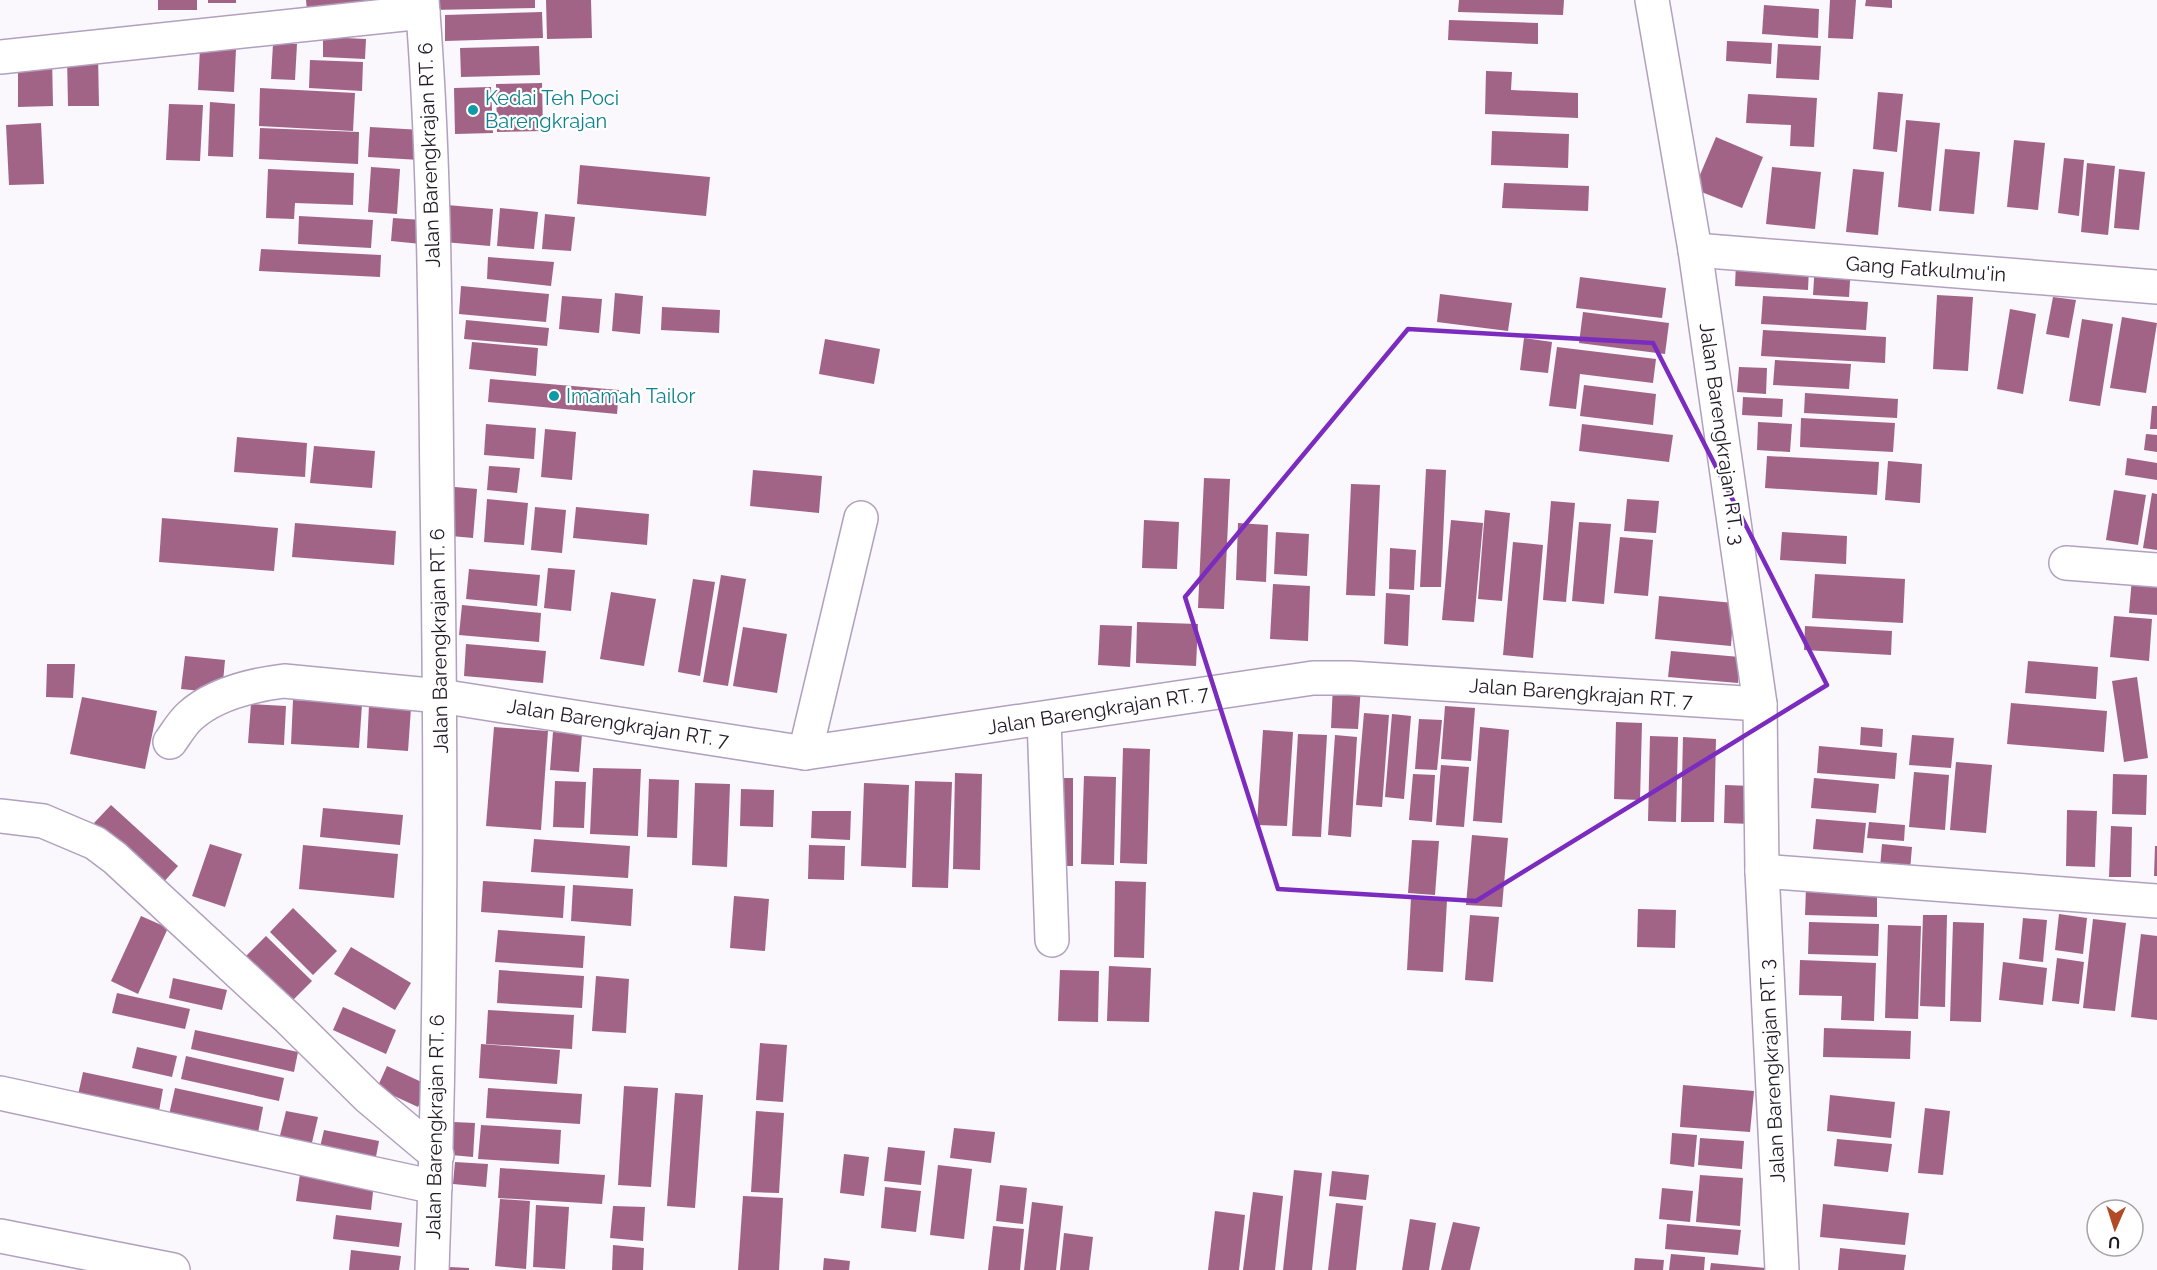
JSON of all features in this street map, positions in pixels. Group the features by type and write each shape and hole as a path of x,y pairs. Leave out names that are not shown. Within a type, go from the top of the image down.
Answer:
{"street":[{"name":"Jalan Barengkrajan RT. 3","path":"1652,0 1695,250 1760,704 1762,871 1782,1270"},
{"name":"Jalan Barengkrajan RT. 6","path":"0,57 422,6 432,176 441,696 436,1171 432,1270"},
{"name":"Gang Fatkulmu'in","path":"1695,250 2157,287"},
{"path":"805,753 861,518"},
{"path":"2066,563 2157,570"},
{"name":"Jalan Barengkrajan RT. 7","path":"170,742 189,717 209,702 263,683 284,681 441,696 805,753 1313,678 1350,678 1760,704"},
{"path":"1044,719 1052,940"},
{"path":"0,816 43,821 95,843 115,858 288,1018 368,1097 436,1171"},
{"path":"1762,871 2157,901"},
{"path":"0,1093 436,1171"},
{"path":"0,1236 173,1270"}],"highlighted area":[{"path":"1408,329 1653,343 1827,685 1476,901 1278,889 1185,597"}],"building":[{"path":"158,0 197,0 197,10 158,10"},
{"path":"208,0 236,0 236,3 208,3"},
{"path":"306,0 366,0 366,8 307,11"},
{"path":"430,0 535,0 535,8 430,10"},
{"path":"546,0 591,0 592,38 547,39"},
{"path":"1459,0 1564,0 1563,15 1458,12"},
{"path":"1830,0 1856,0 1853,39 1828,38"},
{"path":"1866,0 1892,0 1892,8 1865,6"},
{"path":"1764,5 1819,9 1818,38 1762,34"},
{"path":"542,12 543,38 445,41 445,15"},
{"path":"1449,20 1538,23 1538,44 1448,40"},
{"path":"323,37 366,39 365,59 323,57"},
{"path":"1727,41 1772,43 1771,64 1726,61"},
{"path":"273,44 297,44 295,80 271,79"},
{"path":"1778,44 1821,46 1819,80 1776,78"},
{"path":"539,46 540,75 461,77 460,48"},
{"path":"200,47 236,49 234,92 198,90"},
{"path":"67,55 98,55 99,106 68,106"},
{"path":"52,57 53,106 18,107 18,58"},
{"path":"310,60 363,62 362,91 309,88"},
{"path":"1486,71 1512,72 1511,90 1578,93 1578,118 1485,114"},
{"path":"542,83 543,131 497,132 496,84"},
{"name":"Kedai Teh Poci Barengkrajan","path":"491,87 493,133 455,134 454,88"},
{"path":"260,88 355,93 353,131 259,126"},
{"path":"1878,92 1903,94 1897,152 1873,149"},
{"path":"1748,94 1817,98 1814,147 1790,146 1791,125 1746,123"},
{"path":"210,102 235,104 233,157 208,156"},
{"path":"169,104 203,105 200,161 166,160"},
{"path":"1906,120 1940,123 1931,211 1898,207"},
{"path":"41,123 44,184 9,185 6,125"},
{"path":"370,127 422,130 420,160 368,157"},
{"path":"260,128 359,132 358,164 259,159"},
{"path":"1492,131 1569,134 1568,168 1491,165"},
{"path":"1716,137 1763,157 1742,208 1694,189"},
{"path":"2014,140 2045,143 2038,210 2007,207"},
{"path":"1945,149 1980,152 1974,214 1939,211"},
{"path":"2064,158 2084,160 2079,216 2058,213"},
{"path":"2087,163 2115,166 2108,235 2081,232"},
{"path":"580,165 710,177 706,216 577,204"},
{"path":"371,167 400,169 397,214 368,212"},
{"path":"1772,167 1821,172 1815,229 1766,224"},
{"path":"268,169 354,173 353,205 295,203 294,219 266,218"},
{"path":"1853,169 1884,172 1878,235 1846,232"},
{"path":"2119,169 2145,172 2139,230 2114,228"},
{"path":"1504,183 1589,186 1588,211 1502,208"},
{"path":"447,205 493,209 490,246 444,242"},
{"path":"500,208 538,212 534,249 497,246"},
{"path":"545,214 575,217 571,251 542,249"},
{"path":"299,216 373,220 371,248 298,244"},
{"path":"393,218 422,220 421,244 391,241"},
{"path":"261,249 381,255 380,277 259,271"},
{"path":"488,257 554,262 551,286 487,279"},
{"path":"1736,263 1809,267 1808,290 1735,286"},
{"path":"1815,263 1851,266 1849,297 1813,295"},
{"path":"1580,277 1666,288 1662,318 1576,308"},
{"path":"461,286 549,294 546,322 459,314"},
{"path":"615,293 643,296 640,334 612,331"},
{"path":"1440,294 1512,303 1508,331 1437,322"},
{"path":"1937,295 1973,297 1968,371 1933,369"},
{"path":"562,296 602,299 599,333 559,329"},
{"path":"1763,296 1868,302 1866,330 1761,324"},
{"path":"2053,297 2076,300 2069,338 2046,334"},
{"path":"662,307 720,310 719,333 661,330"},
{"path":"2010,309 2036,314 2023,394 1997,389"},
{"path":"1583,312 1669,323 1665,354 1579,343"},
{"path":"2122,317 2157,323 2146,393 2110,388"},
{"path":"2082,319 2113,324 2100,406 2069,401"},
{"path":"466,320 549,328 547,346 464,339"},
{"path":"1763,330 1886,337 1885,363 1761,356"},
{"path":"1524,338 1552,342 1548,373 1520,370"},
{"path":"825,339 880,349 874,384 819,374"},
{"path":"472,342 538,348 536,376 469,369"},
{"path":"1557,347 1656,359 1653,383 1580,374 1576,409 1549,406"},
{"path":"1775,360 1851,364 1849,389 1773,385"},
{"path":"1739,367 1767,368 1766,394 1737,392"},
{"name":"Imamah Tailor","path":"490,379 619,390 617,414 488,402"},
{"path":"1584,385 1656,394 1653,425 1580,416"},
{"path":"1805,393 1898,399 1897,418 1804,413"},
{"path":"1743,397 1783,399 1782,417 1742,415"},
{"path":"2152,406 2157,406 2157,429 2150,429"},
{"path":"1801,418 1895,423 1893,452 1800,447"},
{"path":"1758,422 1792,424 1790,452 1757,450"},
{"path":"486,424 536,428 534,459 484,455"},
{"path":"1582,424 1673,435 1669,462 1579,451"},
{"path":"545,429 576,432 572,480 541,477"},
{"path":"2146,434 2157,435 2157,452 2144,450"},
{"path":"237,437 307,443 305,477 234,472"},
{"path":"314,446 375,451 372,488 310,483"},
{"path":"1767,456 1879,462 1877,495 1765,488"},
{"path":"2127,458 2157,463 2157,480 2125,475"},
{"path":"1888,461 1922,464 1920,503 1885,500"},
{"path":"489,466 520,468 517,493 487,490"},
{"path":"1426,469 1446,470 1441,587 1420,587"},
{"path":"753,470 822,476 819,513 750,506"},
{"path":"1204,478 1230,479 1224,609 1198,608"},
{"path":"1351,484 1380,485 1375,596 1346,595"},
{"path":"444,486 477,489 473,538 440,535"},
{"path":"2114,490 2146,495 2138,545 2106,540"},
{"path":"2152,493 2157,494 2157,550 2143,548"},
{"path":"487,499 528,503 524,545 484,542"},
{"path":"1627,499 1659,501 1656,533 1624,531"},
{"path":"1551,501 1575,503 1566,602 1543,600"},
{"path":"535,507 566,510 562,553 531,550"},
{"path":"576,507 649,514 647,545 573,538"},
{"path":"1485,510 1510,513 1502,601 1478,599"},
{"path":"162,518 278,528 274,571 159,562"},
{"path":"1144,520 1179,522 1177,569 1142,568"},
{"path":"1451,520 1483,523 1474,622 1442,620"},
{"path":"1579,522 1611,524 1604,604 1572,601"},
{"path":"295,523 396,531 394,565 292,557"},
{"path":"1238,523 1268,525 1266,582 1236,580"},
{"path":"1276,532 1309,534 1307,576 1274,574"},
{"path":"1782,532 1847,536 1846,564 1780,560"},
{"path":"1620,537 1653,540 1648,596 1614,593"},
{"path":"1513,542 1543,545 1533,658 1503,655"},
{"path":"1390,548 1416,550 1414,590 1389,589"},
{"path":"548,568 575,570 571,611 544,608"},
{"path":"469,569 540,575 537,606 466,599"},
{"path":"1815,574 1905,579 1903,623 1812,618"},
{"path":"721,575 746,579 728,686 703,682"},
{"path":"2132,578 2157,580 2157,615 2129,613"},
{"path":"693,579 715,582 700,676 678,672"},
{"path":"1273,584 1310,586 1308,641 1270,639"},
{"path":"611,592 656,599 644,666 600,659"},
{"path":"1386,593 1410,595 1408,646 1384,644"},
{"path":"1659,596 1734,603 1731,646 1655,639"},
{"path":"462,605 541,613 539,642 459,635"},
{"path":"2114,616 2152,619 2149,661 2110,657"},
{"path":"1137,622 1198,624 1196,666 1136,663"},
{"path":"1100,625 1132,626 1130,667 1098,665"},
{"path":"1805,626 1892,631 1891,655 1804,650"},
{"path":"743,627 787,634 777,693 733,686"},
{"path":"466,644 546,651 543,683 464,676"},
{"path":"1671,651 1740,657 1738,683 1668,677"},
{"path":"185,656 225,660 222,693 181,689"},
{"path":"2028,661 2098,667 2096,699 2025,693"},
{"path":"47,664 75,664 73,698 46,697"},
{"path":"2137,677 2148,758 2124,762 2112,681"},
{"path":"1333,684 1361,686 1358,729 1331,728"},
{"path":"82,697 157,711 145,769 70,754"},
{"path":"293,700 362,704 359,748 291,744"},
{"path":"2011,703 2107,711 2104,752 2007,744"},
{"path":"251,704 286,706 284,745 248,743"},
{"path":"369,705 411,708 408,751 367,748"},
{"path":"1445,706 1475,708 1471,761 1441,759"},
{"path":"1364,713 1389,715 1382,807 1356,805"},
{"path":"1392,714 1411,716 1404,799 1385,797"},
{"path":"1419,719 1442,720 1437,770 1415,769"},
{"path":"1616,722 1642,723 1640,800 1614,799"},
{"path":"494,727 548,731 541,830 486,826"},
{"path":"1480,727 1509,730 1502,823 1473,821"},
{"path":"1861,727 1883,729 1882,747 1860,745"},
{"path":"1263,730 1293,732 1287,826 1257,825"},
{"path":"553,732 582,734 579,772 550,770"},
{"path":"1298,734 1327,735 1321,837 1292,836"},
{"path":"1335,735 1357,737 1351,837 1328,835"},
{"path":"1912,735 1954,738 1951,768 1909,765"},
{"path":"1650,736 1678,737 1676,822 1648,821"},
{"path":"1683,737 1716,739 1714,822 1681,822"},
{"path":"1819,746 1897,753 1895,779 1817,773"},
{"path":"1123,748 1150,749 1147,864 1120,863"},
{"path":"1956,762 1992,765 1986,833 1950,830"},
{"path":"1441,765 1469,767 1464,827 1436,825"},
{"path":"593,768 641,769 638,836 590,834"},
{"path":"1914,772 1949,775 1945,830 1909,827"},
{"path":"955,773 982,774 980,870 953,869"},
{"path":"1413,774 1435,775 1432,822 1409,820"},
{"path":"2113,774 2147,775 2146,815 2112,814"},
{"path":"1084,776 1116,777 1114,865 1081,864"},
{"path":"1052,778 1073,778 1073,866 1052,866"},
{"path":"1814,778 1879,784 1876,813 1811,808"},
{"path":"649,779 679,780 677,838 647,837"},
{"path":"555,781 586,782 584,828 553,827"},
{"path":"915,781 952,782 948,888 912,887"},
{"path":"695,783 730,784 727,867 692,865"},
{"path":"864,783 909,785 906,868 861,866"},
{"path":"1725,785 1752,786 1751,824 1724,823"},
{"path":"741,789 774,790 773,827 740,826"},
{"path":"111,805 178,866 162,884 94,823"},
{"path":"323,808 403,815 400,845 320,837"},
{"path":"2067,810 2097,811 2095,867 2066,866"},
{"path":"812,811 851,811 850,840 811,838"},
{"path":"1816,819 1866,823 1863,853 1813,849"},
{"path":"1869,822 1905,825 1904,841 1867,838"},
{"path":"2111,826 2132,827 2131,877 2109,877"},
{"path":"1472,835 1508,838 1502,907 1466,905"},
{"path":"534,839 630,846 628,878 531,872"},
{"path":"1412,840 1439,841 1435,895 1408,893"},
{"path":"210,844 242,854 225,907 192,896"},
{"path":"1882,844 1912,847 1910,870 1880,868"},
{"path":"303,845 398,854 394,898 299,889"},
{"path":"809,845 845,846 844,880 808,879"},
{"path":"2155,846 2157,846 2157,876 2154,876"},
{"path":"483,881 565,886 563,918 481,912"},
{"path":"1115,881 1146,882 1144,958 1114,957"},
{"path":"573,885 633,889 631,926 571,921"},
{"path":"1806,888 1877,890 1877,917 1805,915"},
{"path":"734,896 769,899 765,951 730,948"},
{"path":"1411,898 1447,900 1443,972 1407,970"},
{"path":"293,908 337,951 313,975 270,932"},
{"path":"1638,909 1676,910 1675,948 1637,947"},
{"path":"2059,914 2087,918 2083,954 2055,950"},
{"path":"1470,915 1499,917 1493,982 1465,980"},
{"path":"1923,915 1947,915 1945,1007 1920,1006"},
{"path":"141,916 168,928 138,994 111,981"},
{"path":"2023,918 2047,920 2043,962 2019,959"},
{"path":"2093,919 2126,923 2115,1011 2083,1008"},
{"path":"1809,922 1879,924 1878,956 1808,954"},
{"path":"1953,922 1984,923 1981,1022 1950,1021"},
{"path":"1888,925 1921,926 1918,1019 1885,1018"},
{"path":"498,930 585,936 583,968 495,962"},
{"path":"2141,934 2157,936 2157,1020 2131,1017"},
{"path":"266,936 312,981 292,1001 246,956"},
{"path":"351,947 411,983 395,1010 334,974"},
{"path":"2057,958 2084,962 2079,1004 2052,1001"},
{"path":"1800,960 1876,963 1874,1021 1841,1020 1842,996 1799,995"},
{"path":"2003,962 2047,968 2043,1005 1999,1000"},
{"path":"1109,966 1151,968 1149,1022 1107,1021"},
{"path":"499,970 584,976 582,1008 497,1003"},
{"path":"1060,970 1099,971 1098,1022 1058,1021"},
{"path":"596,976 629,979 626,1033 592,1031"},
{"path":"173,978 227,990 222,1010 169,998"},
{"path":"117,993 190,1009 185,1029 112,1013"},
{"path":"343,1007 396,1030 386,1054 333,1030"},
{"path":"488,1010 574,1015 572,1049 486,1044"},
{"path":"1824,1028 1911,1031 1910,1059 1823,1057"},
{"path":"195,1030 298,1052 294,1072 191,1049"},
{"path":"760,1043 787,1045 783,1102 756,1100"},
{"path":"481,1044 560,1050 557,1084 479,1078"},
{"path":"137,1047 177,1056 172,1077 132,1068"},
{"path":"186,1056 284,1078 279,1101 181,1079"},
{"path":"387,1066 428,1085 418,1107 377,1088"},
{"path":"83,1072 163,1089 157,1122 76,1104"},
{"path":"1683,1085 1754,1091 1750,1132 1680,1127"},
{"path":"624,1086 658,1088 651,1187 618,1185"},
{"path":"175,1088 263,1107 256,1143 167,1124"},
{"path":"488,1088 582,1094 580,1124 486,1118"},
{"path":"675,1093 703,1095 695,1208 667,1206"},
{"path":"1830,1095 1895,1102 1891,1138 1827,1131"},
{"path":"1925,1108 1950,1111 1943,1175 1918,1173"},
{"path":"286,1111 318,1117 309,1155 277,1148"},
{"path":"756,1111 784,1113 779,1193 751,1192"},
{"path":"453,1122 475,1123 473,1157 451,1155"},
{"path":"481,1125 561,1130 559,1164 478,1159"},
{"path":"954,1128 995,1132 991,1163 950,1158"},
{"path":"324,1130 379,1141 373,1172 317,1160"},
{"path":"1672,1133 1697,1135 1694,1167 1670,1164"},
{"path":"1700,1138 1744,1141 1742,1169 1698,1165"},
{"path":"1837,1139 1892,1144 1888,1172 1834,1166"},
{"path":"888,1147 925,1151 921,1185 884,1181"},
{"path":"844,1154 869,1157 864,1196 840,1193"},
{"path":"455,1162 488,1164 486,1187 453,1184"},
{"path":"938,1165 972,1169 964,1239 930,1235"},
{"path":"500,1168 605,1175 602,1204 498,1198"},
{"path":"1294,1170 1322,1173 1312,1270 1283,1270"},
{"path":"1332,1171 1369,1175 1366,1200 1329,1196"},
{"path":"300,1174 374,1183 371,1210 296,1201"},
{"path":"1700,1175 1743,1178 1740,1226 1696,1222"},
{"path":"1000,1185 1027,1188 1023,1224 996,1221"},
{"path":"885,1187 921,1191 916,1232 881,1228"},
{"path":"1662,1188 1693,1191 1690,1222 1659,1219"},
{"path":"1253,1192 1283,1196 1275,1270 1243,1270"},
{"path":"743,1196 783,1198 779,1270 738,1270"},
{"path":"500,1199 530,1201 526,1269 495,1266"},
{"path":"1032,1202 1063,1206 1056,1270 1024,1270"},
{"path":"1336,1203 1363,1206 1356,1270 1328,1270"},
{"path":"1823,1204 1909,1213 1905,1245 1820,1237"},
{"path":"536,1205 569,1207 565,1269 533,1267"},
{"path":"613,1206 645,1207 643,1241 610,1238"},
{"path":"1215,1211 1245,1215 1239,1270 1208,1270"},
{"path":"336,1215 402,1223 399,1247 333,1239"},
{"path":"1410,1219 1436,1223 1429,1270 1402,1270"},
{"path":"1453,1222 1480,1227 1470,1270 1441,1270"},
{"path":"1667,1224 1741,1230 1738,1255 1665,1249"},
{"path":"993,1226 1024,1229 1020,1270 988,1270"},
{"path":"1064,1233 1093,1237 1089,1270 1060,1270"},
{"path":"613,1245 644,1248 643,1270 612,1270"},
{"path":"1840,1248 1906,1255 1904,1270 1838,1270"},
{"path":"351,1250 401,1256 399,1270 349,1270"},
{"path":"1671,1254 1705,1257 1704,1270 1669,1270"},
{"path":"824,1258 850,1261 849,1270 823,1270"},
{"path":"1635,1258 1664,1260 1663,1270 1634,1270"},
{"path":"1711,1263 1766,1268 1766,1270 1710,1270"},
{"path":"449,1267 469,1268 469,1270 449,1270"}],"place":[{"name":"Kedai Teh Poci Barengkrajan","path":"473,110"},
{"name":"Imamah Tailor","path":"554,396"}]}
